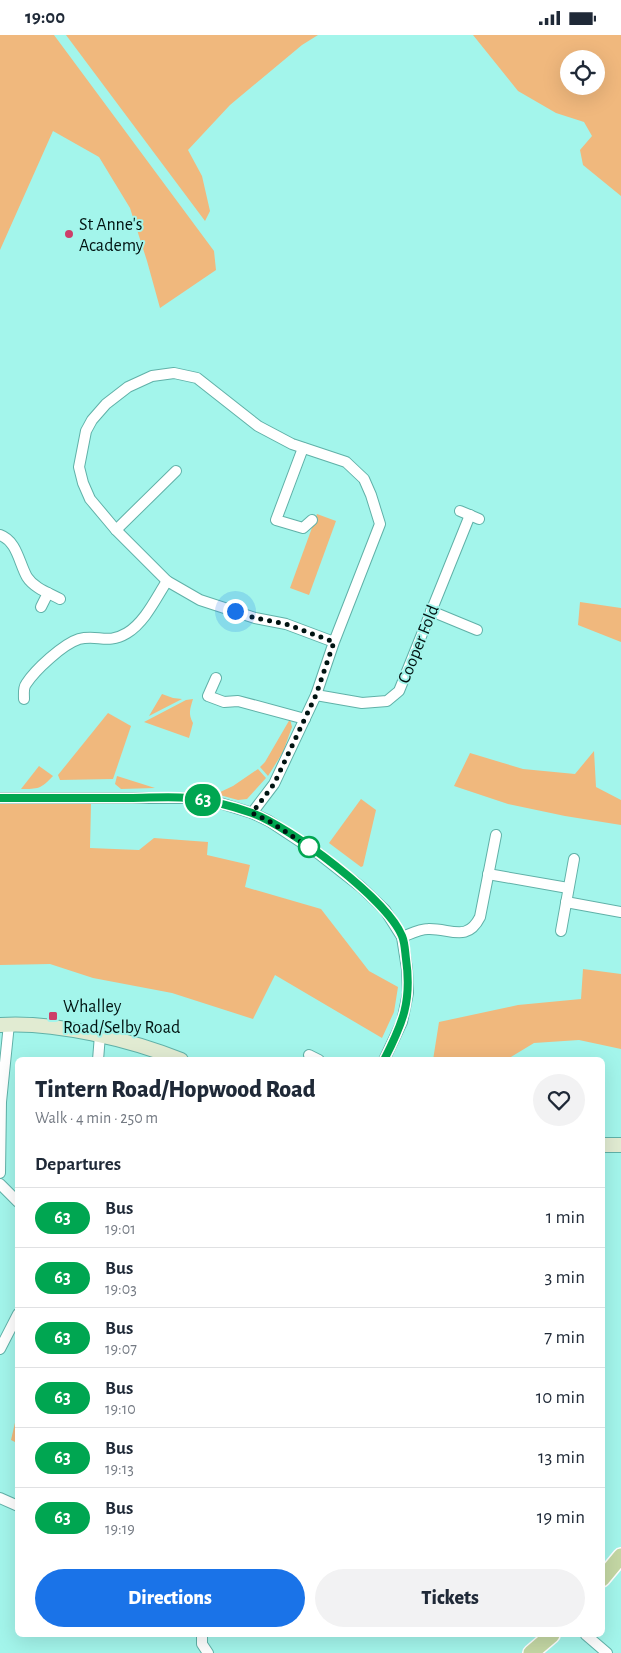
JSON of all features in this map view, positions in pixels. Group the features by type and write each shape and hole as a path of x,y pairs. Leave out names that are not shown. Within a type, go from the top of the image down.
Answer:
{"main road":[{"path":"605,1575 621,1556"},
{"path":"531,1653 550,1637"}],"street":[{"path":"252,813 274,784 316,695 334,642 380,524 364,479 346,462 303,448 258,426 197,378 174,373 152,376 128,387 106,404 83,428 79,467 90,499 116,530 167,581 200,600 255,618 286,624 334,642"},
{"path":"303,448 276,520 303,528 312,521"},
{"path":"116,530 176,471"},
{"name":"Cooper Fold","path":"316,695 362,703 387,701 399,691 470,515"},
{"path":"0,535 3,535 12,544 27,577 36,586 60,599"},
{"path":"24,699 24,685 64,647 78,639 111,640 128,633 141,621 167,581"},
{"path":"41,607 48,593"},
{"path":"432,611 477,630"},
{"path":"216,678 208,696 224,702 238,701 305,719"},
{"path":"0,798 190,798 223,804 252,813 269,821 319,854 360,887 384,910 402,937 407,969 408,993 402,1022 385,1057"},
{"path":"402,937 428,929 455,932 471,930 476,925 480,917 496,835"},
{"path":"561,931 574,859"},
{"path":"488,874 568,888"},
{"path":"566,902 621,912"},
{"path":"0,1173 5,1025 61,1028 100,1035 174,1057"},
{"path":"98,1057 100,1035"},
{"path":"308,1055 312,1057"},
{"path":"605,1145 621,1145"},
{"path":"0,1184 15,1199"},
{"path":"0,1349 15,1320"},
{"path":"0,1498 15,1505"},
{"path":"202,1637 202,1644 208,1653"},
{"path":"588,1637 607,1653"}],"shaded area":[{"path":"0,35 54,35 214,251 216,270 160,308 130,208 99,157 53,131 0,250"},
{"path":"66,35 318,35 302,45 230,105 188,150 202,176 210,211 205,221"},
{"path":"473,35 621,35 621,196 583,165 580,150 592,136 584,122 556,113 518,91"},
{"path":"317,514 336,521 309,595 290,588"},
{"path":"580,602 621,608 621,642 578,625"},
{"path":"162,694 182,699 149,716"},
{"path":"193,699 190,717 193,723 189,738 144,722 186,700"},
{"path":"108,713 131,726 113,779 60,780 58,775"},
{"path":"290,719 292,727 283,752 268,776 260,767 265,762"},
{"path":"594,751 596,787 621,800 621,825 508,804 454,786 470,753 523,769 575,774"},
{"path":"39,766 53,776 39,787 21,789"},
{"path":"258,769 266,778 247,799 238,800 216,794 233,786"},
{"path":"117,776 155,788 121,789 115,784"},
{"path":"361,799 376,810 363,866 361,867 329,843"},
{"path":"0,804 91,804 90,848 139,850 154,838 208,842 207,855 250,865 245,887 321,909 369,971 398,987 394,1012 382,1038 275,975 253,1019 172,993 93,978 50,964 0,965"},
{"path":"583,969 621,974 621,1049 579,1040 534,1043 511,1057 433,1057 439,1022 518,1005 581,999"},
{"path":"15,1423 15,1442 11,1440"}],"bus line":[{"name":"63","path":"0,798 190,798 223,804 252,813 269,821 319,854 360,887 384,910 402,937 407,969 408,993 402,1022 386,1057"}],"place":[{"name":"St Anne's Academy","path":"69,234"},
{"name":"Whalley Road/Selby Road","path":"53,1016"}],"route":[{"path":"235,611 255,618 286,624 334,642 316,695 274,784 252,813 269,821 309,847"}]}
